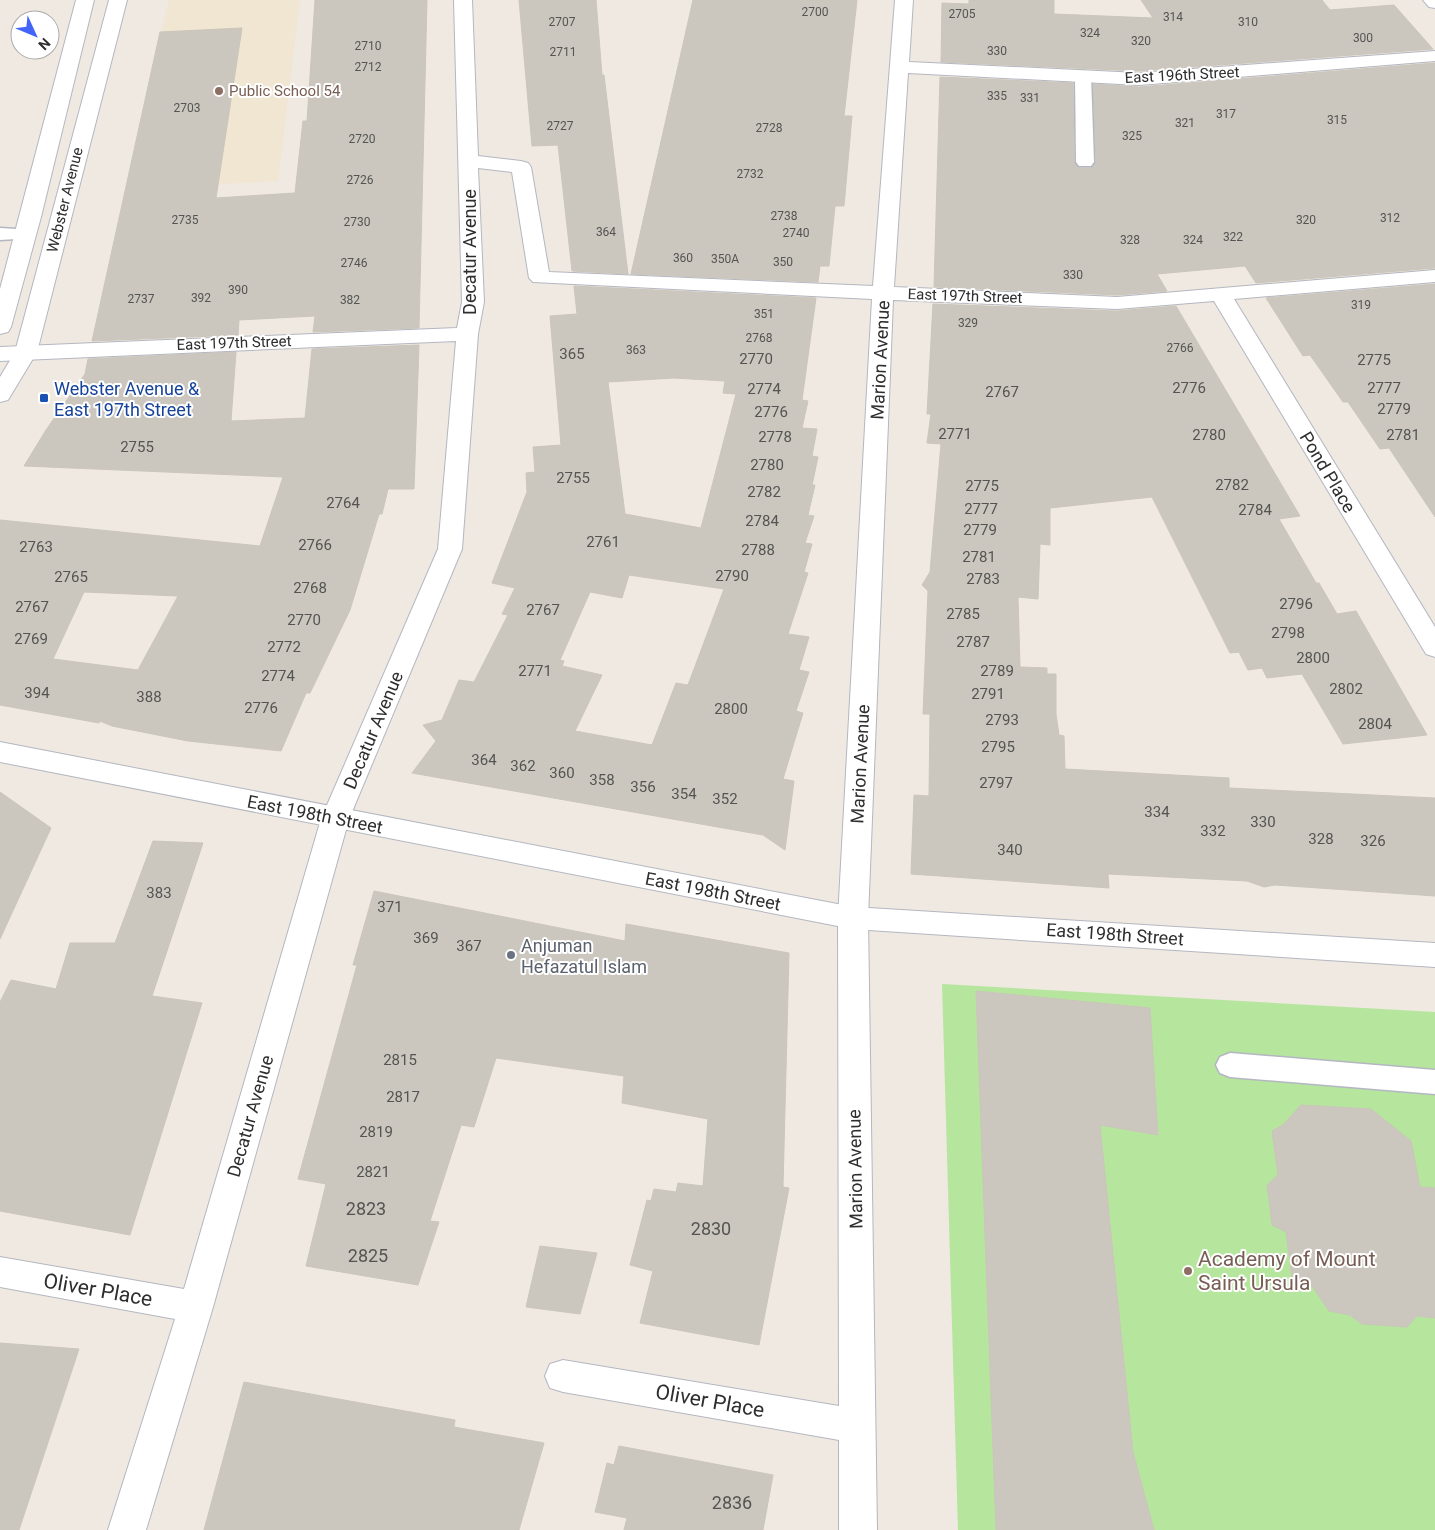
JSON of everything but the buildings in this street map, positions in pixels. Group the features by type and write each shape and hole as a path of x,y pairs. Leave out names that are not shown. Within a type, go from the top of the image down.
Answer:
{"street":[{"name":"Webster Avenue","path":"0,326 26,234 85,0"},
{"name":"Webster Avenue","path":"0,395 26,352 118,0"},
{"name":"Decatur Avenue","path":"127,1530 196,1308 336,818 450,548 467,334 472,302 463,0"},
{"name":"Marion Avenue","path":"858,1530 852,918 883,292 904,0"},
{"path":"1432,0 1435,3"},
{"name":"East 196th Street","path":"899,67 1139,80 1435,56"},
{"name":"East 197th Street","path":"469,161 522,167 540,278 1117,303 1435,276"},
{"name":"Pond Place","path":"1221,295 1435,648"},
{"name":"East 197th Street","path":"0,354 467,334"},
{"name":"East 198th Street","path":"0,752 852,918 1435,955"},
{"name":"Oliver Place","path":"0,1272 196,1308"},
{"name":"Oliver Place","path":"563,1376 858,1426"}],"lane":[{"path":"1083,76 1085,162"},
{"path":"0,234 26,234"},
{"path":"1230,1065 1435,1082"}],"shaded area":[{"name":"Public School 54","path":"169,0 300,0 278,181 126,189"}],"green space":[{"name":"Academy of Mount Saint Ursula","path":"942,984 1435,1012 1435,1530 958,1530"}],"place":[{"name":"Public School 54","path":"219,91"},
{"name":"Webster Avenue & East 197th Street","path":"44,398"},
{"name":"Anjuman Hefazatul Islam","path":"511,955"},
{"name":"Academy of Mount Saint Ursula","path":"1188,1271"}]}
